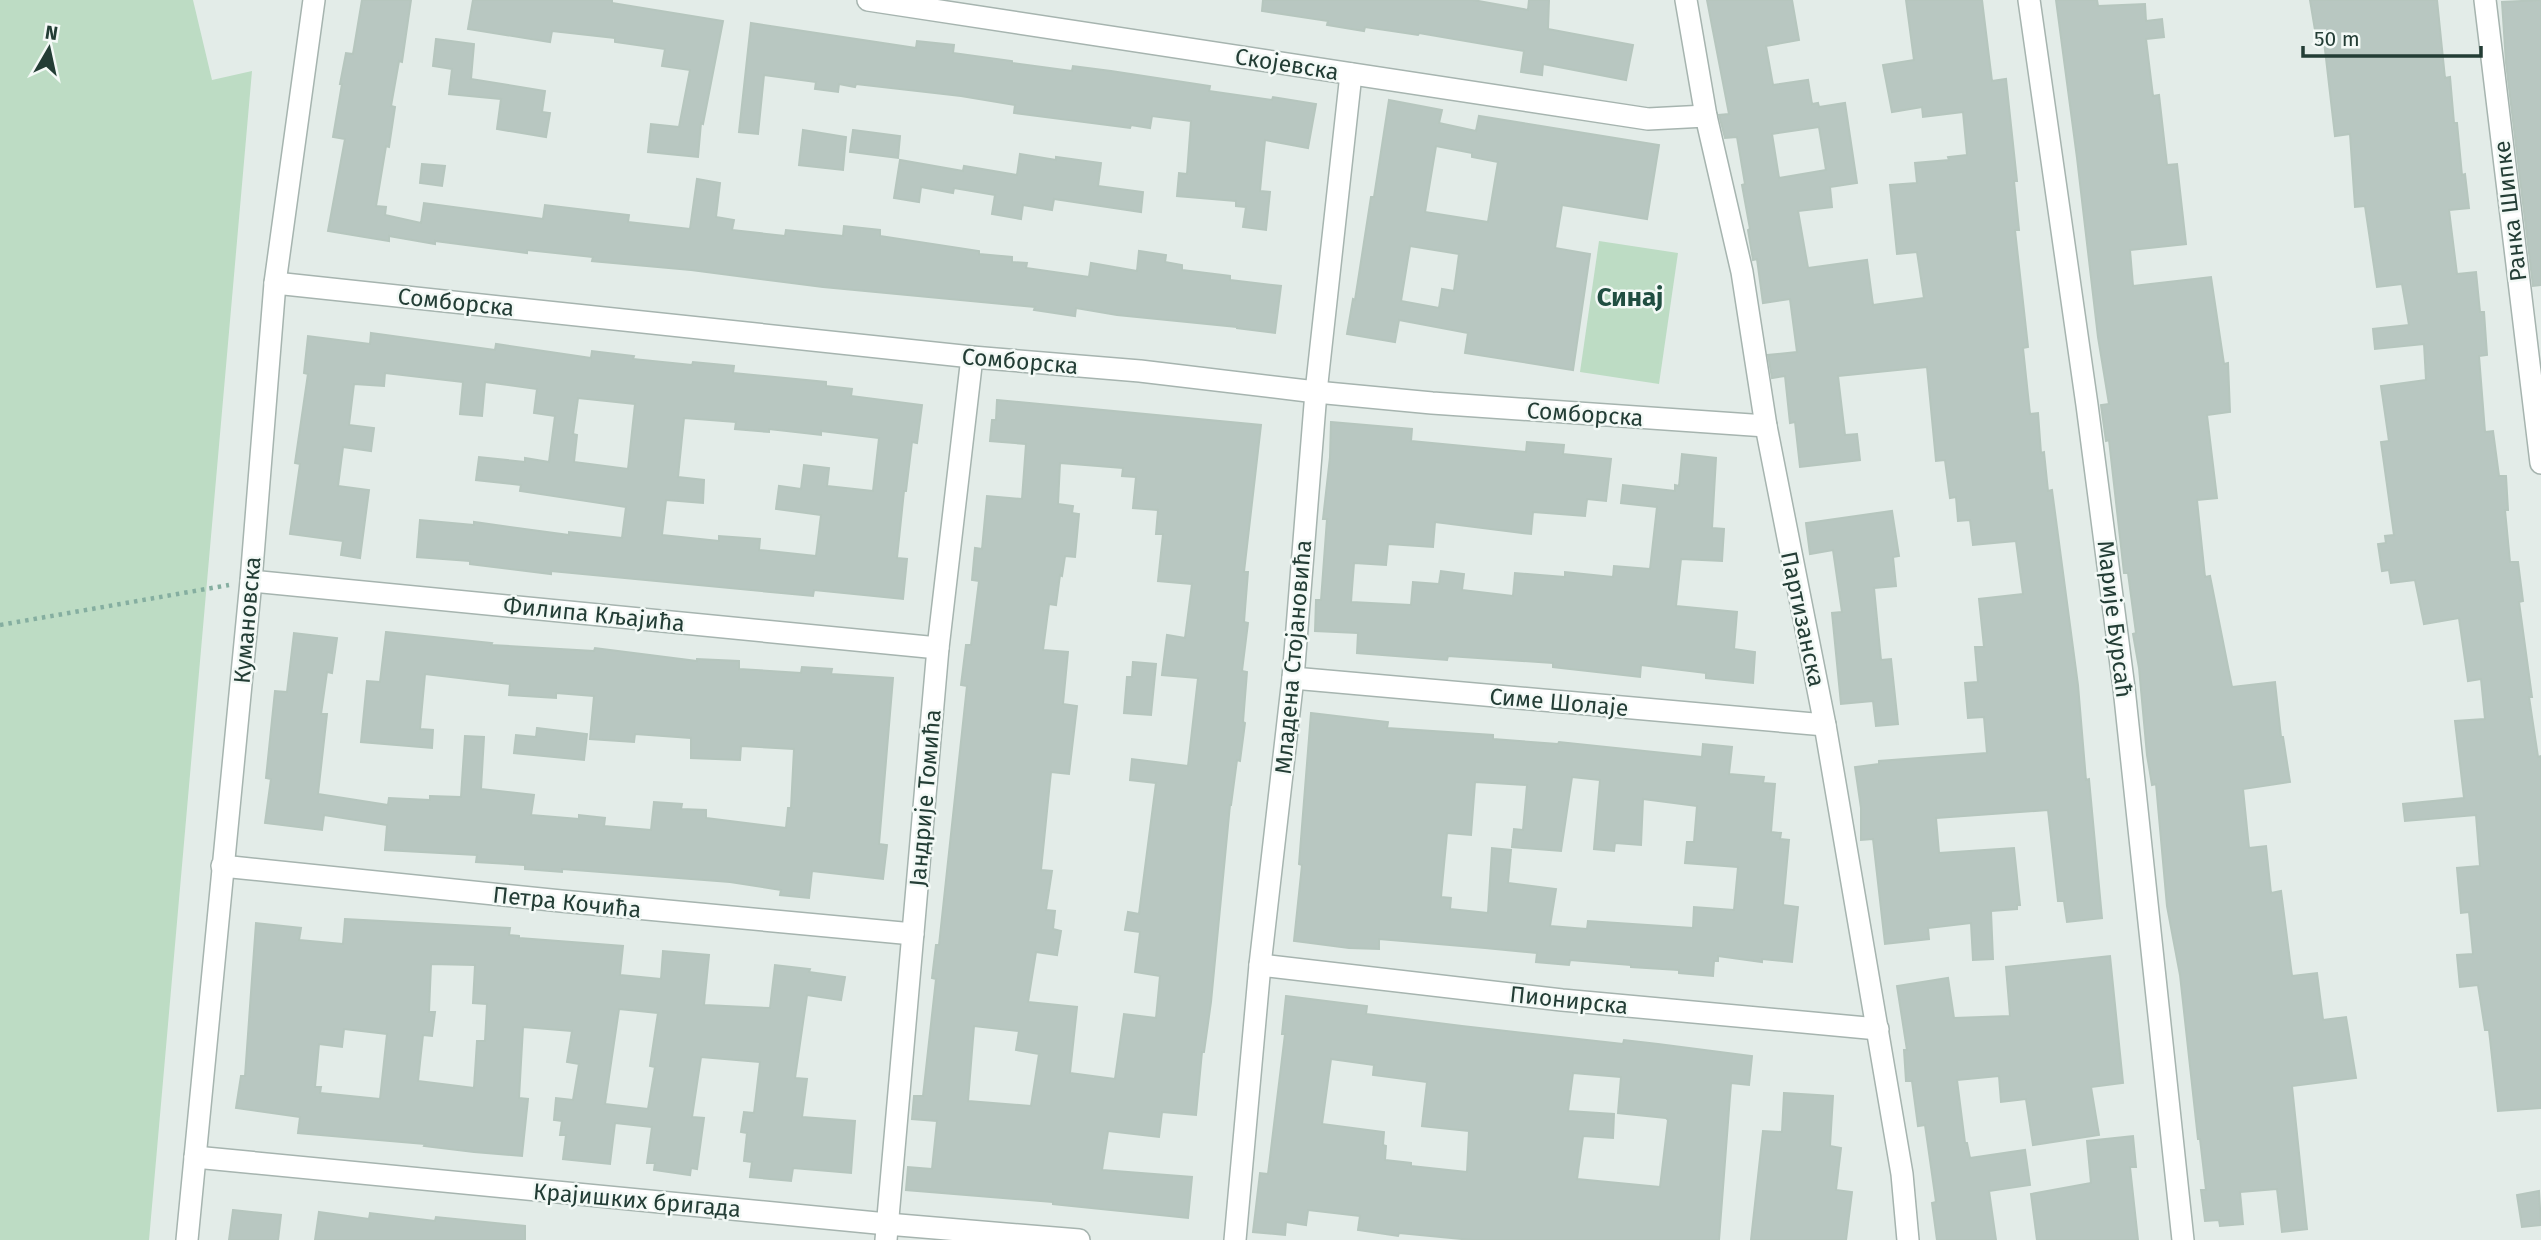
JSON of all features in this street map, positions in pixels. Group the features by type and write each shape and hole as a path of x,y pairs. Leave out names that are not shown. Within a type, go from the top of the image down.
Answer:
{"street":[{"name":"Кумановска","path":"187,1240 251,581 275,283 314,0"},
{"name":"Скојевска","path":"868,0 1648,119 1706,116"},
{"name":"Партизанска","path":"1686,0 1706,116 1742,272 1766,425 1825,725 1902,1174 1908,1240"},
{"name":"Марије Бурсаћ","path":"2029,0 2124,688 2183,1240"},
{"name":"Ранка Шипке","path":"2484,0 2541,463"},
{"name":"Младена Стојановића","path":"1235,1240 1260,965 1293,678 1316,392 1351,74"},
{"name":"Сомборска","path":"275,283 972,357 1140,371 1316,392 1457,405 1766,425"},
{"name":"Јандрије Томића","path":"886,1232 938,648 972,357"},
{"name":"Филипа Кљајића","path":"251,581 938,648"},
{"name":"Симе Шолаје","path":"1293,678 1825,725"},
{"name":"Петра Кочића","path":"222,866 913,934"},
{"name":"Пионирска","path":"1260,965 1562,1000 1878,1029"},
{"name":"Крајишких бригада","path":"195,1157 886,1232 1079,1240"}],"path":[{"path":"0,625 251,581"}],"green space":[{"path":"0,0 193,0 212,80 252,71 149,1240 0,1240"},
{"path":"1599,241 1678,253 1659,384 1580,372"}],"building":[{"path":"362,0 411,0 402,62 399,61 391,106 395,107 389,147 386,146 376,206 386,207 385,215 421,223 424,203 543,219 545,205 629,215 628,222 690,229 697,179 720,183 716,217 734,220 732,230 785,236 786,230 843,236 844,226 880,230 880,236 979,251 979,254 1012,257 1012,262 1027,263 1026,268 1089,277 1091,263 1137,271 1139,251 1166,255 1165,262 1182,265 1182,270 1230,276 1230,280 1281,286 1275,333 1076,308 1075,316 1034,310 1035,307 823,287 691,270 592,261 593,257 527,250 527,253 435,241 435,244 389,236 389,241 328,231 345,139 333,137 340,84 346,53 353,54"},
{"path":"473,0 612,0 612,3 723,21 703,124 701,123 698,157 648,152 651,124 679,127 690,70 662,66 665,49 615,42 615,38 552,31 550,42 468,29"},
{"path":"1263,0 1473,0 1528,10 1529,0 1549,0 1548,29 1633,45 1626,80 1543,64 1542,75 1521,72 1524,51 1419,33 1365,27 1364,31 1327,25 1328,21 1262,11"},
{"path":"1707,0 1792,0 1799,40 1766,46 1773,85 1808,80 1812,104 1818,103 1819,107 1845,103 1857,183 1830,187 1832,207 1798,211 1808,268 1867,260 1873,305 1924,298 1917,252 1897,254 1890,185 1917,183 1915,163 1949,160 1948,157 1967,155 1963,112 1923,117 1922,107 1892,112 1883,65 1914,60 1906,0 1982,0 1992,81 2006,79 2017,181 2014,181 2019,230 2015,230 2028,347 2023,348 2030,414 2038,413 2041,453 2044,452 2048,491 2052,490 2078,685 2086,780 2089,779 2102,918 2067,922 2064,901 2058,901 2048,810 1936,818 1939,853 2014,848 2020,905 2017,905 2017,909 1991,911 1993,959 1973,960 1971,923 1928,928 1929,939 1885,944 1873,839 1861,840 1861,808 1855,767 1879,764 1879,761 1987,753 1984,717 1968,718 1965,683 1978,682 1975,647 1984,647 1979,599 2023,594 2016,541 1973,545 1970,520 1958,521 1956,497 1950,498 1945,460 1936,461 1927,367 1838,376 1845,435 1857,434 1860,460 1800,467 1795,422 1790,423 1785,376 1772,378 1768,355 1797,352 1790,299 1763,303 1757,259 1753,260 1748,230 1750,229 1742,185 1745,184 1737,137 1725,138 1719,115 1729,114","holes":["1819,127 1826,170 1779,178 1772,134"]},
{"path":"2056,0 2097,0 2098,6 2145,4 2146,21 2162,19 2164,37 2146,39 2153,96 2159,95 2167,165 2177,164 2186,244 2130,250 2133,286 2211,277 2224,364 2228,363 2230,412 2207,415 2217,498 2197,500 2205,577 2210,576 2232,687 2275,682 2281,737 2290,782 2243,789 2249,848 2266,846 2271,893 2281,891 2292,976 2317,973 2323,1020 2346,1017 2356,1078 2292,1086 2307,1229 2282,1232 2277,1189 2240,1192 2243,1224 2220,1226 2219,1220 2205,1221 2201,1190 2206,1190 2180,975 2167,906 2156,784 2152,785 2147,755 2128,573 2124,573 2109,440 2106,441 2101,405 2109,404 2098,337"},
{"path":"2310,0 2437,0 2445,78 2450,77 2454,123 2457,123 2462,175 2465,174 2469,208 2449,210 2457,274 2476,272 2480,312 2484,312 2487,355 2479,356 2485,432 2493,431 2499,476 2506,476 2508,510 2505,510 2510,562 2518,562 2523,601 2519,602 2532,697 2529,697 2538,757 2541,756 2541,1108 2498,1111 2489,1030 2485,1030 2478,985 2460,987 2457,955 2473,954 2469,912 2461,913 2457,868 2480,866 2476,815 2405,821 2403,804 2464,798 2455,721 2485,719 2481,679 2468,681 2459,618 2424,624 2415,580 2391,583 2389,570 2382,571 2378,544 2386,543 2385,536 2394,535 2381,442 2389,441 2381,386 2426,380 2424,344 2375,349 2373,329 2409,325 2402,284 2377,287 2365,206 2355,207 2350,134 2335,136 2324,41 2317,42"},
{"path":"2541,0 2541,285 2533,286 2506,63 2502,2"},
{"path":"751,23 916,48 917,41 954,45 953,53 1012,63 1072,71 1073,66 1111,71 1210,86 1209,91 1316,104 1308,148 1265,140 1260,191 1270,192 1266,230 1243,227 1246,207 1236,206 1236,201 1177,196 1179,173 1187,174 1191,121 1152,116 1150,128 1131,125 1130,128 1014,113 1015,105 961,96 856,84 855,87 839,84 838,92 815,89 816,82 764,75 758,134 739,132"},
{"path":"436,39 474,44 471,79 545,91 542,112 550,113 546,137 497,129 501,99 449,94 452,69 433,66"},
{"path":"1389,100 1442,110 1439,123 1476,131 1479,116 1659,145 1647,219 1562,205 1555,248 1590,254 1573,370 1465,353 1468,333 1399,320 1395,342 1347,334 1371,197 1374,197","holes":["1436,146 1472,153 1472,157 1498,162 1488,222 1425,212","1410,246 1459,254 1454,291 1442,289 1439,308 1401,301"]},
{"path":"803,130 846,137 843,170 799,165"},
{"path":"853,130 900,136 898,158 850,152"},
{"path":"1020,154 1101,163 1098,186 1143,192 1141,212 1054,199 1052,210 1023,205 1021,219 992,214 995,195 954,188 953,193 921,187 919,202 894,198 900,160 963,171 964,166 1017,175"},
{"path":"422,164 445,166 442,186 420,183"},
{"path":"371,333 495,350 496,344 591,358 592,351 634,356 633,359 734,366 733,373 826,382 826,386 852,389 851,396 922,405 917,443 912,442 897,558 907,559 903,599 814,590 813,596 551,571 551,574 470,564 470,561 417,557 420,520 474,525 474,522 569,535 569,532 622,538 626,507 520,491 521,485 476,480 479,457 525,462 525,458 549,462 555,416 534,413 537,389 485,382 482,416 460,414 463,382 385,373 384,386 354,384 349,425 374,428 371,451 343,447 338,486 369,490 360,558 341,555 343,541 290,534 300,464 295,463 308,374 304,373 308,336 370,344","holes":["578,398 635,404 628,469 574,462 577,435 573,434","684,418 736,422 735,429 769,432 769,429 821,435 821,431 879,438 873,491 827,486 829,468 804,465 801,489 779,486 776,509 821,515 816,556 759,550 760,539 719,536 719,541 662,535 666,500 703,503 704,480 678,477"]},
{"path":"997,400 1261,425 1244,572 1248,572 1244,622 1248,623 1242,671 1247,672 1245,723 1230,805 1211,1002 1202,1052 1196,1115 1162,1112 1159,1137 1108,1131 1102,1170 1192,1177 1188,1218 1053,1202 906,1190 908,1167 932,1169 937,1121 912,1119 914,1096 923,1096 936,979 932,978 936,945 939,945 967,686 961,685 966,645 971,645 979,581 972,580 975,548 982,549 987,496 1022,499 1026,444 990,441 992,420 996,420","holes":["1060,463 1123,468 1122,476 1136,477 1133,508 1158,510 1156,534 1163,534 1158,581 1192,584 1185,638 1167,635 1162,675 1198,678 1188,766 1132,759 1130,780 1156,783 1139,914 1128,912 1125,930 1140,932 1135,972 1160,976 1156,1018 1124,1014 1115,1079 1070,1073 1077,1007 1028,1002 1036,952 1057,955 1061,931 1053,929 1055,911 1046,910 1052,871 1041,870 1051,772 1069,774 1077,706 1063,704 1068,652 1043,650 1049,604 1056,605 1065,556 1075,557 1079,514 1072,513 1073,506 1058,504","974,1026 1019,1031 1016,1050 1039,1054 1031,1106 968,1101"]},
{"path":"1331,422 1412,429 1411,441 1526,452 1527,442 1564,445 1563,454 1611,459 1606,501 1587,499 1585,516 1533,512 1531,534 1435,522 1433,547 1388,544 1386,565 1354,563 1351,602 1411,605 1413,582 1439,584 1441,571 1464,574 1462,590 1513,596 1515,573 1565,577 1565,572 1613,577 1614,566 1650,569 1657,507 1621,503 1623,485 1675,491 1675,485 1679,486 1682,454 1716,458 1712,528 1724,529 1722,561 1681,559 1676,606 1737,612 1734,649 1755,652 1753,683 1706,678 1706,673 1641,665 1640,677 1553,667 1553,663 1448,656 1447,660 1357,653 1358,633 1315,631 1316,600 1321,600 1327,519 1323,519"},
{"path":"1892,511 1899,556 1893,557 1896,586 1874,588 1881,660 1891,659 1898,724 1876,726 1873,701 1841,704 1832,613 1842,612 1833,550 1810,554 1806,523"},
{"path":"386,632 492,643 491,645 594,651 595,648 697,661 739,661 739,669 801,673 802,667 832,669 831,674 893,678 879,844 887,845 883,879 812,871 809,898 780,895 781,890 730,882 562,869 562,872 525,869 525,865 476,862 477,855 385,850 387,825 324,815 322,830 265,823 271,779 266,778 275,691 287,692 294,633 337,638 332,673 327,672 321,714 327,714 318,794 388,805 389,798 430,800 430,796 461,797 465,736 484,737 481,789 534,795 531,815 605,818 604,826 651,830 654,802 682,804 681,809 706,810 706,818 786,828 788,808 791,808 794,749 741,746 740,760 691,758 691,738 635,734 634,742 590,739 594,696 556,693 556,698 509,695 510,684 425,674 420,729 433,730 432,748 361,742 367,681 380,682"},
{"path":"1133,662 1156,664 1151,715 1124,713 1127,677 1132,677"},
{"path":"1311,713 1388,722 1387,728 1493,735 1493,739 1559,742 1702,757 1703,744 1732,747 1729,774 1764,777 1763,783 1775,784 1771,832 1781,833 1780,839 1789,840 1783,905 1798,907 1792,962 1762,959 1762,962 1718,956 1718,961 1714,961 1713,976 1679,973 1679,970 1570,960 1569,965 1536,962 1537,953 1379,939 1379,949 1294,941 1302,865 1299,864","holes":["1572,777 1600,780 1594,849 1614,851 1615,843 1641,845 1643,799 1697,806 1694,842 1687,842 1685,863 1738,867 1734,910 1694,907 1693,928 1588,921 1587,929 1550,926 1556,889 1508,883 1511,850 1492,848 1488,913 1450,909 1451,898 1441,897 1447,833 1471,835 1475,782 1527,785 1523,830 1514,829 1512,847 1561,851"]},
{"path":"537,728 587,734 584,760 514,753 516,735 536,737"},
{"path":"345,919 510,928 509,935 519,938 623,946 620,975 661,979 663,951 709,955 704,1005 770,1008 775,965 845,977 841,1000 807,995 795,1078 807,1079 802,1117 855,1121 851,1173 793,1168 791,1181 750,1177 752,1162 744,1161 747,1133 741,1132 744,1112 754,1113 760,1062 701,1057 692,1117 704,1118 697,1169 691,1168 690,1175 654,1170 655,1163 647,1163 652,1127 615,1123 610,1164 563,1159 566,1135 560,1135 562,1121 554,1120 556,1098 573,1100 579,1064 567,1062 572,1031 523,1027 519,1098 528,1099 522,1156 298,1133 300,1117 236,1108 241,1076 245,1076 256,923 301,928 299,940 343,944","holes":["431,964 475,965 473,1003 487,1004 485,1041 477,1041 474,1088 418,1081 423,1035 432,1036 435,1012 429,1012","619,1009 658,1013 650,1066 655,1067 648,1109 605,1104","344,1029 387,1034 380,1099 320,1093 321,1087 315,1087 319,1044 342,1047"]},
{"path":"2110,956 2123,1083 2091,1087 2099,1135 2033,1145 2026,1099 2001,1102 1999,1076 1957,1080 1965,1143 1970,1158 2025,1150 2030,1185 1989,1191 1996,1240 1937,1240 1932,1203 1936,1202 1925,1125 1918,1126 1912,1081 1906,1081 1904,1050 1907,1050 1897,986 1948,978 1954,1018 2010,1016 2006,967"},
{"path":"1286,996 1367,1006 1366,1014 1752,1056 1749,1085 1731,1083 1719,1240 1472,1240 1399,1233 1398,1236 1358,1230 1360,1216 1308,1210 1306,1225 1286,1222 1285,1235 1253,1232 1260,1173 1268,1174 1285,1034 1282,1034","holes":["1331,1059 1374,1065 1373,1075 1427,1082 1422,1126 1469,1131 1467,1172 1411,1166 1411,1163 1385,1160 1384,1132 1322,1124","1573,1073 1621,1077 1618,1113 1668,1120 1660,1187 1577,1179 1583,1136 1613,1138 1614,1114 1568,1111"]},
{"path":"1784,1093 1833,1096 1830,1146 1841,1148 1836,1190 1852,1192 1846,1240 1751,1240 1763,1131 1782,1132"},
{"path":"2133,1136 2136,1167 2130,1167 2138,1240 2037,1240 2031,1194 2091,1183 2087,1141"},
{"path":"2539,1191 2541,1225 2522,1227 2517,1195"},
{"path":"233,1210 281,1215 278,1240 229,1240"},
{"path":"319,1212 369,1219 370,1213 435,1221 436,1217 525,1226 525,1240 315,1240"}],"district":[{"name":"Синај","path":"1630,297"}]}
